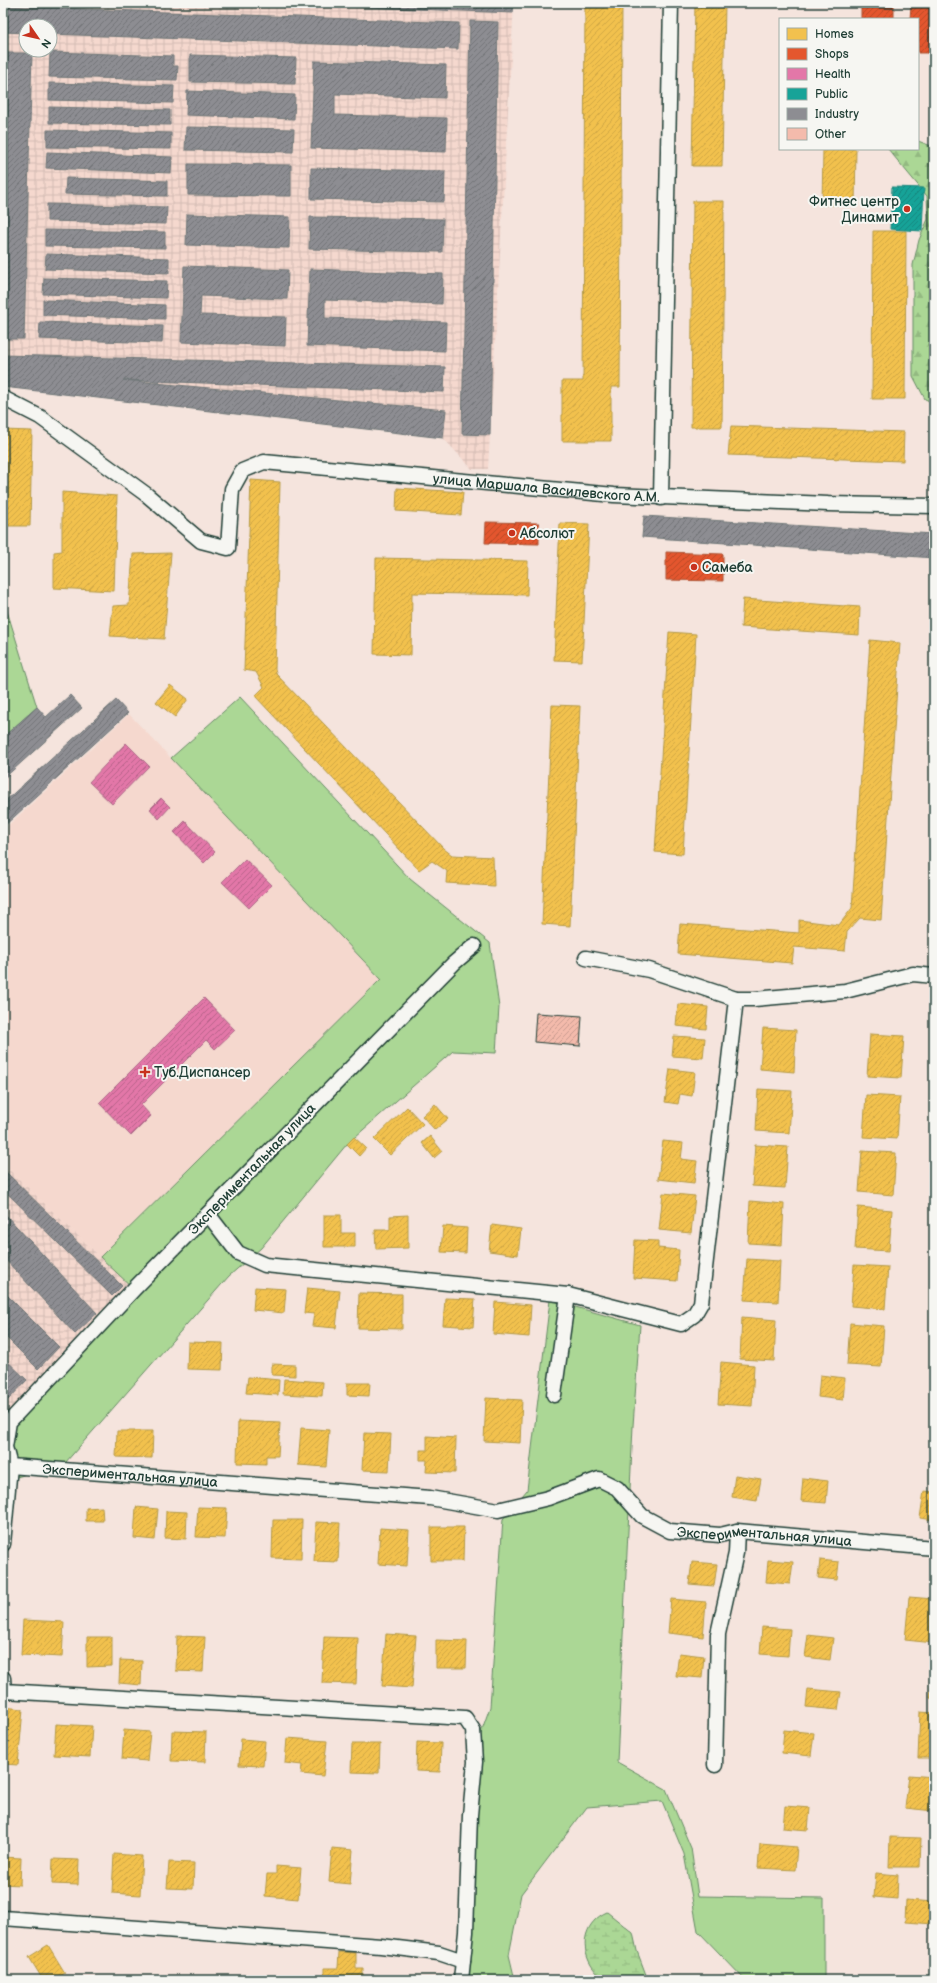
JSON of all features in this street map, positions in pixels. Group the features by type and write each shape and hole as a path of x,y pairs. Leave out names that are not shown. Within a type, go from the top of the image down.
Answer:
{"street":[{"path":"661,498 671,3"},
{"name":"улица Маршала Василевского А.М.","path":"3,398 40,417 147,496 201,541 228,548 232,488 242,471 264,462 661,498 934,506"},
{"name":"Экспериментальная улица","path":"474,946 454,963 208,1214 9,1422 4,1447 10,1466 430,1498 498,1510 548,1498 599,1479 617,1488 642,1516 670,1531 720,1535 737,1531 934,1548"},
{"path":"586,958 649,970 736,999 754,999 844,991 913,974 934,976"},
{"path":"208,1214 238,1253 265,1265 568,1295 681,1324 694,1315 701,1303 736,999"},
{"path":"554,1395 568,1295"},
{"path":"3,1544 10,1466"},
{"path":"715,1765 718,1634 736,1553 737,1531"},
{"path":"3,1687 465,1718 473,1730 475,1762 470,1815 466,1932 461,1980"},
{"path":"3,1918 381,1946 438,1953 463,1961"}],"shaded area":[{"path":"3,3 514,3 488,469 472,469 443,438 3,387"},
{"name":"Туб.Диспансер","path":"129,714 381,979 100,1257 3,1164 3,830"},
{"path":"3,1164 134,1289 3,1426"}],"green space":[{"path":"919,141 934,147 934,403 925,399 913,376 913,265 919,240 928,219 927,196 889,150 919,150"},
{"path":"3,598 37,707 3,737"},
{"path":"240,697 410,879 490,943 499,1007 496,1053 453,1051 347,1144 261,1248 229,1276 65,1463 3,1481 9,1422 134,1289 100,1257 381,979 171,758"},
{"path":"550,1300 640,1325 633,1426 617,1762 666,1789 691,1848 698,1896 824,1898 824,1980 745,1980 698,1931 684,1854 662,1801 587,1807 521,1894 509,1955 515,1980 458,1980 478,1741 490,1707 503,1519 527,1490"},
{"path":"607,1912 633,1933 637,1951 648,1980 603,1980 591,1965 585,1949 587,1934 594,1921"}],"building: Homes":[{"path":"585,3 622,3 620,387 611,387 611,441 562,441 562,381 583,381"},
{"path":"695,3 725,3 722,166 692,166"},
{"path":"823,150 856,150 855,205 822,205"},
{"path":"693,201 724,201 722,427 691,427"},
{"path":"873,231 906,231 905,399 872,399"},
{"path":"731,426 904,432 903,461 728,455"},
{"path":"3,430 32,431 30,526 3,526"},
{"path":"251,480 280,482 275,669 277,675 444,849 452,855 493,857 494,886 446,883 447,871 432,861 419,870 255,696 264,687 256,672 244,670"},
{"path":"397,488 463,492 461,515 396,511"},
{"path":"62,492 117,496 114,591 54,588 54,552 62,551"},
{"path":"560,523 589,524 582,661 554,660"},
{"path":"171,553 164,639 110,636 113,606 129,605 133,554"},
{"path":"376,558 528,561 527,595 412,593 411,655 374,654"},
{"path":"743,599 860,607 859,635 741,627"},
{"path":"669,632 696,634 683,854 655,852"},
{"path":"870,640 900,643 881,920 860,918 847,932 845,951 794,947 792,963 678,954 680,924 799,933 799,920 839,925 852,908"},
{"path":"170,685 188,699 175,717 156,702"},
{"path":"552,705 580,706 570,926 542,924"},
{"path":"678,1004 708,1007 706,1029 676,1026"},
{"path":"763,1028 796,1030 794,1072 760,1069"},
{"path":"870,1034 904,1036 901,1078 867,1076"},
{"path":"674,1036 705,1038 703,1058 672,1056"},
{"path":"670,1069 695,1072 692,1096 680,1094 678,1104 665,1102"},
{"path":"758,1089 792,1091 789,1133 756,1131"},
{"path":"866,1095 900,1097 897,1139 863,1137"},
{"path":"435,1104 448,1119 435,1130 422,1116"},
{"path":"407,1107 423,1124 390,1155 374,1139"},
{"path":"430,1136 442,1151 434,1158 422,1143"},
{"path":"354,1137 366,1148 359,1156 347,1144"},
{"path":"663,1141 683,1143 681,1159 697,1161 694,1183 658,1179"},
{"path":"755,1145 788,1147 785,1188 752,1186"},
{"path":"862,1151 896,1153 893,1195 859,1192"},
{"path":"663,1193 695,1196 691,1233 659,1230"},
{"path":"750,1201 784,1204 782,1245 748,1243"},
{"path":"858,1207 892,1210 889,1251 855,1249"},
{"path":"324,1215 341,1215 341,1233 355,1233 355,1247 324,1247"},
{"path":"408,1215 408,1248 376,1249 375,1230 390,1230 390,1216"},
{"path":"492,1225 521,1229 518,1255 489,1251"},
{"path":"443,1226 467,1228 466,1253 441,1252"},
{"path":"635,1240 658,1241 658,1248 679,1250 677,1281 633,1278"},
{"path":"747,1259 780,1261 778,1302 744,1300"},
{"path":"854,1265 888,1267 885,1309 851,1306"},
{"path":"255,1287 286,1289 284,1313 253,1310"},
{"path":"307,1288 340,1291 336,1328 312,1326 314,1314 304,1313"},
{"path":"359,1293 402,1294 402,1329 358,1328"},
{"path":"445,1298 475,1299 473,1327 443,1325"},
{"path":"495,1302 531,1305 529,1337 493,1334"},
{"path":"742,1317 776,1320 774,1361 740,1359"},
{"path":"850,1323 884,1326 881,1367 847,1365"},
{"path":"188,1342 223,1343 222,1370 187,1369"},
{"path":"721,1362 754,1365 752,1406 718,1404"},
{"path":"272,1364 295,1365 295,1376 272,1375"},
{"path":"820,1375 845,1378 843,1400 818,1397"},
{"path":"248,1377 279,1380 278,1395 246,1393"},
{"path":"284,1379 323,1382 322,1396 283,1394"},
{"path":"347,1383 370,1383 369,1396 347,1395"},
{"path":"486,1398 522,1400 520,1443 484,1441"},
{"path":"238,1421 280,1423 278,1456 266,1456 266,1464 237,1463"},
{"path":"301,1428 329,1430 326,1467 298,1465"},
{"path":"117,1431 153,1431 152,1458 116,1457"},
{"path":"364,1433 391,1434 389,1471 362,1470"},
{"path":"427,1436 456,1438 455,1473 426,1472 427,1460 420,1460 420,1450 427,1450"},
{"path":"735,1475 761,1479 757,1501 732,1497"},
{"path":"803,1478 828,1481 826,1503 801,1501"},
{"path":"924,1491 934,1492 934,1520 920,1518"},
{"path":"102,1507 103,1521 86,1521 86,1508"},
{"path":"136,1507 158,1509 155,1540 134,1538"},
{"path":"198,1507 227,1508 225,1538 196,1537"},
{"path":"166,1511 187,1512 186,1539 165,1538"},
{"path":"273,1520 302,1520 301,1559 272,1558"},
{"path":"316,1522 340,1523 338,1562 314,1561"},
{"path":"431,1527 464,1527 463,1561 431,1561"},
{"path":"380,1528 409,1530 407,1566 378,1564"},
{"path":"768,1560 793,1562 790,1584 766,1582"},
{"path":"820,1560 839,1562 837,1580 818,1578"},
{"path":"692,1562 717,1564 714,1586 689,1584"},
{"path":"909,1597 934,1599 934,1643 905,1640"},
{"path":"671,1599 706,1602 703,1637 668,1633"},
{"path":"23,1620 64,1622 62,1657 21,1655"},
{"path":"762,1627 790,1629 788,1656 760,1654"},
{"path":"386,1634 416,1636 412,1688 382,1686"},
{"path":"808,1635 833,1638 830,1660 805,1657"},
{"path":"177,1636 205,1637 203,1672 176,1671"},
{"path":"87,1637 112,1637 112,1666 87,1667"},
{"path":"324,1637 358,1638 356,1684 322,1683"},
{"path":"436,1640 467,1641 466,1668 436,1668"},
{"path":"679,1653 704,1656 702,1678 676,1676"},
{"path":"934,1655 934,1699 930,1698"},
{"path":"120,1660 142,1661 141,1685 119,1683"},
{"path":"808,1689 841,1692 838,1710 806,1707"},
{"path":"3,1707 23,1709 18,1765 3,1764"},
{"path":"920,1712 934,1713 934,1758 918,1758"},
{"path":"56,1724 92,1726 90,1757 54,1755"},
{"path":"124,1730 150,1732 147,1761 122,1759"},
{"path":"784,1730 814,1733 811,1756 782,1753"},
{"path":"172,1731 206,1732 205,1762 171,1761"},
{"path":"287,1738 327,1741 323,1776 301,1774 302,1765 285,1763"},
{"path":"241,1739 265,1741 263,1766 239,1765"},
{"path":"417,1742 441,1743 440,1772 416,1771"},
{"path":"352,1744 380,1744 379,1773 351,1772"},
{"path":"909,1775 934,1777 934,1811 905,1808"},
{"path":"785,1806 810,1808 808,1830 783,1828"},
{"path":"890,1837 921,1838 920,1867 889,1867"},
{"path":"760,1844 797,1847 795,1870 758,1868"},
{"path":"332,1848 353,1850 350,1884 329,1882"},
{"path":"114,1854 142,1856 140,1895 112,1893"},
{"path":"3,1857 21,1858 20,1885 3,1884"},
{"path":"53,1859 79,1860 78,1885 52,1884"},
{"path":"169,1862 194,1863 193,1889 167,1888"},
{"path":"276,1866 301,1868 298,1899 265,1896 267,1874 276,1874"},
{"path":"876,1873 898,1875 897,1899 874,1897"},
{"path":"906,1900 934,1902 934,1924 905,1922"},
{"path":"48,1945 65,1973 54,1980 43,1980 29,1957"},
{"path":"339,1952 356,1953 356,1969 363,1969 363,1980 324,1980 324,1968 338,1968"}],"building: Shops":[{"path":"861,3 894,3 894,18 861,18"},
{"path":"911,5 934,7 931,53 919,53 919,18 910,18"},
{"name":"Абсолют","path":"486,522 539,523 539,544 485,543"},
{"name":"Самеба","path":"666,552 723,554 723,581 666,580"}],"building: Health":[{"path":"126,743 149,766 112,804 89,782"},
{"path":"161,798 170,807 159,819 150,809"},
{"path":"185,821 215,852 204,863 174,832"},
{"path":"245,859 272,885 249,908 222,882"},
{"path":"204,998 235,1030 215,1049 206,1040 141,1105 151,1116 131,1136 99,1103"}],"building: Public":[{"name":"Фитнес центр Динамит","path":"892,187 924,188 922,231 890,229"}],"building: Industry":[{"path":"268,3 514,3 513,13"},
{"path":"3,6 459,23 458,49 58,34 58,18 18,18 18,33 3,32"},
{"path":"470,21 498,22 490,435 462,434"},
{"path":"58,52 173,56 173,66 178,66 177,80 49,77 50,58 58,58"},
{"path":"3,53 18,53 18,58 32,58 24,339 3,339"},
{"path":"190,55 296,58 295,84 190,82"},
{"path":"314,61 446,65 445,98 335,94 335,115 447,118 446,152 311,148"},
{"path":"49,83 174,86 173,103 49,100"},
{"path":"187,91 295,95 294,119 186,115"},
{"path":"49,107 170,110 170,125 49,123"},
{"path":"186,127 294,129 293,152 185,150"},
{"path":"47,130 171,133 171,149 47,147"},
{"path":"47,152 172,157 171,173 46,168"},
{"path":"188,164 291,165 291,196 188,195"},
{"path":"311,168 445,171 444,202 311,199"},
{"path":"66,178 167,181 167,196 65,194"},
{"path":"47,204 167,207 166,224 47,221"},
{"path":"187,214 290,217 289,248 186,245"},
{"path":"310,217 443,219 442,252 309,249"},
{"path":"45,230 165,232 165,248 45,246"},
{"path":"46,254 169,258 169,273 45,269"},
{"path":"184,266 288,270 287,299 201,296 200,315 286,317 285,346 181,342"},
{"path":"310,269 443,274 442,304 325,300 325,318 446,322 445,351 307,346"},
{"path":"44,278 167,281 166,298 43,294"},
{"path":"43,300 165,305 165,319 43,315"},
{"path":"40,322 163,326 162,343 39,339"},
{"path":"3,355 445,367 444,392 123,380 446,410 443,438 3,387"},
{"path":"644,516 934,534 934,558 642,537"},
{"path":"70,695 82,708 3,779 3,737 37,707 46,717"},
{"path":"116,700 128,713 3,827 3,803"},
{"path":"3,1169 122,1286 112,1296 3,1189"},
{"path":"3,1212 97,1313 75,1334 3,1257"},
{"path":"3,1291 59,1347 38,1369 3,1334"},
{"path":"3,1357 27,1380 8,1400 3,1396"}],"building: Other":[{"path":"536,1013 582,1016 580,1046 534,1042"}],"place":[{"name":"Фитнес центр Динамит","path":"907,209"},
{"name":"Абсолют","path":"512,533"},
{"name":"Самеба","path":"694,567"},
{"name":"Туб.Диспансер","path":"145,1072"}]}
